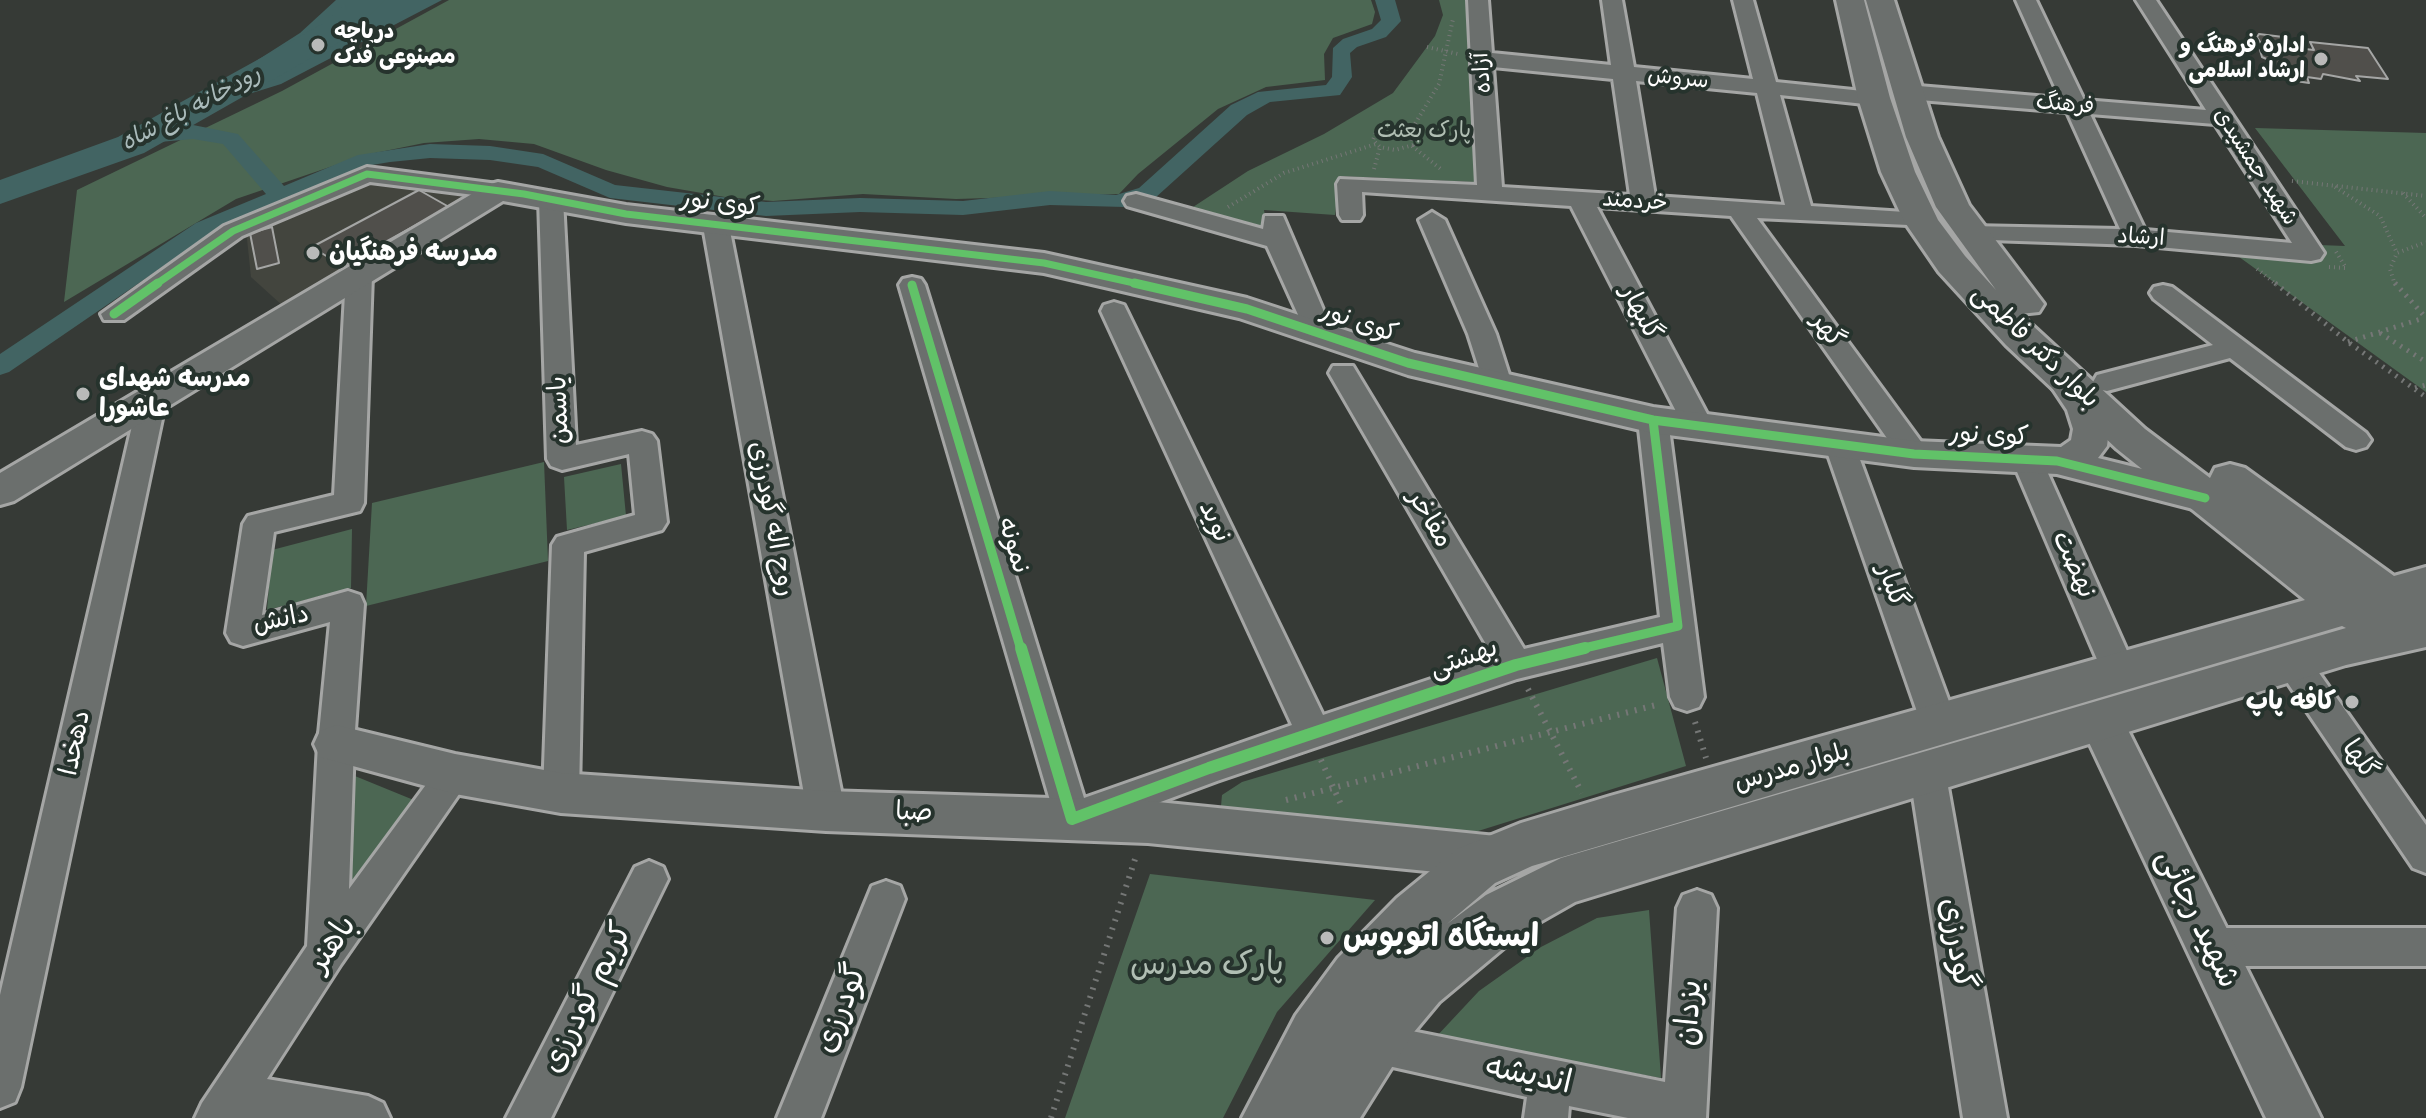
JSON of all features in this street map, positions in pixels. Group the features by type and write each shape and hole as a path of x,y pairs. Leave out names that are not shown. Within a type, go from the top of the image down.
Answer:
{"main road":[{"name":"بلوار دکتر فاطمی","path":"1850,0 1890,95 1970,234 2027,305 2107,382 2404,616"},
{"name":"بلوار دکتر فاطمی","path":"1880,0 1898,172 1921,221 1952,264 2063,377 2205,498 2404,616"},
{"name":"بلوار مدرس","path":"1326,1118 1372,1044 1419,983 1454,951 1543,890 1728,807 1934,748 2100,719 2293,663 2404,616"},
{"name":"بلوار مدرس","path":"1934,748 2119,671 2404,616"},
{"name":"بلوار مدرس","path":"1272,1118 1316,1035 1358,977 1448,886 1476,866 1598,823 1728,807"}],"street":[{"name":"آزاده","path":"1478,0 1490,193"},
{"path":"1612,0 1644,203"},
{"path":"1743,0 1800,213"},
{"path":"2026,0 2136,237"},
{"name":"شهید جمشیدی","path":"2146,0 2262,179 2319,254"},
{"name":"سروش","path":"1482,59 1764,87 1890,95"},
{"name":"فرهنگ","path":"1890,95 2223,118"},
{"path":"114,314 233,231 367,174 498,191"},
{"name":"خردمند","path":"1351,215 1349,184 1921,221"},
{"path":"0,491 498,191"},
{"name":"کوی نور","path":"498,191 716,226 938,248 1044,263 1247,309 1408,363 1653,420 1840,446 1914,454 2042,460 2074,456 2088,446 2091,429 2085,409 2063,377"},
{"name":"یاسمن","path":"551,199 562,459 642,441 651,522 568,545 561,793"},
{"name":"گلبهار","path":"1580,199 1699,427"},
{"path":"1136,201 1276,229 1319,333"},
{"name":"گهر","path":"1738,209 1914,454"},
{"path":"1432,220 1482,334 1498,384"},
{"name":"روح اله گودرزی","path":"716,226 826,811"},
{"name":"ارشاد","path":"1970,234 2136,237 2319,254"},
{"name":"دانش","path":"327,951 336,744 348,604 243,633 259,524 349,503 359,275"},
{"name":"نمونه","path":"912,285 1072,819"},
{"path":"2163,293 2356,440"},
{"name":"نوید","path":"1114,311 1312,734"},
{"path":"2107,382 2234,348"},
{"name":"مفاخر","path":"1343,373 1516,665"},
{"name":"دهخدا","path":"0,1087 152,400"},
{"path":"1653,420 1687,697"},
{"name":"گلبار","path":"1840,446 1934,748"},
{"name":"کوی نور","path":"2042,460 2205,498"},
{"name":"نهضت","path":"2042,460 2119,671"},
{"name":"بهشتی","path":"1072,819 1209,768 1516,665 1678,626"},
{"name":"گلها","path":"2293,663 2426,856"},
{"name":"شهید رجائی","path":"2100,719 2294,1118"},
{"name":"صبا","path":"336,744 455,774 561,793 826,811 1148,822 1496,857"},
{"name":"گودرزی","path":"1934,748 1985,1118"},
{"path":"1209,768 1199,783 1195,805 1221,829"},
{"name":"باهنر","path":"226,1106 327,951 455,774"},
{"name":"کریم گودرزی","path":"528,1118 649,879"},
{"name":"گودرزی","path":"799,1118 886,899"},
{"name":"یزدان","path":"1684,1113 1697,908"},
{"path":"2211,947 2426,947"},
{"name":"اندیشه","path":"1372,1044 1548,1099 1684,1113"},
{"path":"226,1106 368,1118"}],"path":[{"path":"1410,132 1439,84 1454,11"},
{"path":"1227,208 1284,173 1376,144 1395,150 1408,148 1415,141 1410,132 1395,127 1382,128 1372,136 1376,144"},
{"path":"2262,179 2426,196"},
{"path":"2293,181 2300,194"},
{"path":"2333,186 2380,216 2397,253"},
{"path":"2403,193 2425,216"},
{"path":"2426,242 2397,253 2390,269 2396,288 2414,310 2426,318"},
{"path":"2319,254 2346,268 2319,254"},
{"path":"2256,268 2348,342 2426,397"},
{"path":"2414,310 2426,308"},
{"path":"2348,342 2426,318"},
{"path":"2379,332 2426,362"},
{"path":"2414,388 2426,385"},
{"path":"1516,665 1598,823"},
{"path":"1221,829 1261,807 1687,697 1728,807"},
{"path":"1312,734 1358,843"},
{"path":"1051,1118 1148,822"}],"shaded area":[{"name":"مدرسه فرهنگیان","path":"373,179 478,191 449,213 283,306 251,277 246,229"}],"green space":[{"path":"449,0 1371,0 1375,12 1372,24 1333,38 1324,54 1325,80 1266,87 1218,109 1138,174 1119,194 956,199 863,194 773,201 667,187 606,170 534,144 479,139 424,143 365,155 236,199 64,302 77,190 282,91"},
{"name":"پارک بعثت","path":"1439,0 1468,0 1473,61 1474,182 1339,176 1335,215 1264,210 1268,233 1190,209 1248,171 1324,134 1393,93 1435,36 1443,15"},
{"path":"2255,128 2426,133 2426,392 2217,241 2345,246"},
{"path":"544,462 548,561 366,606 372,503"},
{"path":"621,464 626,516 567,530 564,477"},
{"path":"352,529 351,588 267,610 272,550"},
{"path":"1657,658 1686,766 1459,837 1220,817 1222,795 1242,782"},
{"path":"350,774 421,803 347,902"},
{"name":"پارک مدرس","path":"1150,874 1375,900 1277,1012 1223,1118 1065,1118"},
{"path":"1649,910 1661,1078 1436,1037 1479,991 1541,947 1597,918"}],"water":[{"name":"دریاچه مصنوعی فدک","path":"336,0 442,0 281,84 252,93 220,84 300,33"}],"building":[{"name":"اداره فرهنگ و ارشاد اسلامی","path":"2259,34 2283,37 2287,43 2302,45 2305,49 2314,50 2310,42 2368,48 2388,79 2356,76 2360,81 2323,74 2321,79 2307,77 2309,83 2289,80 2280,76 2273,62 2262,57 2260,50 2265,50 2257,37"},
{"path":"419,190 449,207 342,266 312,247"},
{"path":"272,227 279,263 257,269 250,233"}],"waterway":[{"name":"رودخانه باغ شاه","path":"0,193 131,145 336,30 369,0"},
{"path":"0,366 204,228 366,160 390,155 430,151 490,153 543,161 610,191 766,209 860,205 963,208 1050,198 1117,202 1147,193 1239,110 1265,96 1333,91 1342,77 1340,52 1350,43 1379,33 1391,21 1385,0"},
{"path":"148,136 193,132 230,139 279,195"}],"cycle path":[{"path":"114,314 233,231 367,174 524,194 626,214 938,248 1044,263 1247,309 1408,363 1653,420 1914,454 2057,461 2205,498"},
{"path":"912,285 1072,819 1209,768 1516,665 1678,626 1653,420"}],"place":[{"name":"دریاچه مصنوعی فدک","path":"318,45"},
{"name":"اداره فرهنگ و ارشاد اسلامی","path":"2321,59"},
{"name":"مدرسه فرهنگیان","path":"313,253"},
{"name":"مدرسه شهدای عاشورا","path":"83,394"},
{"name":"کافه پاپ","path":"2352,702"},
{"name":"ایستگاه اتوبوس","path":"1327,938"}]}
